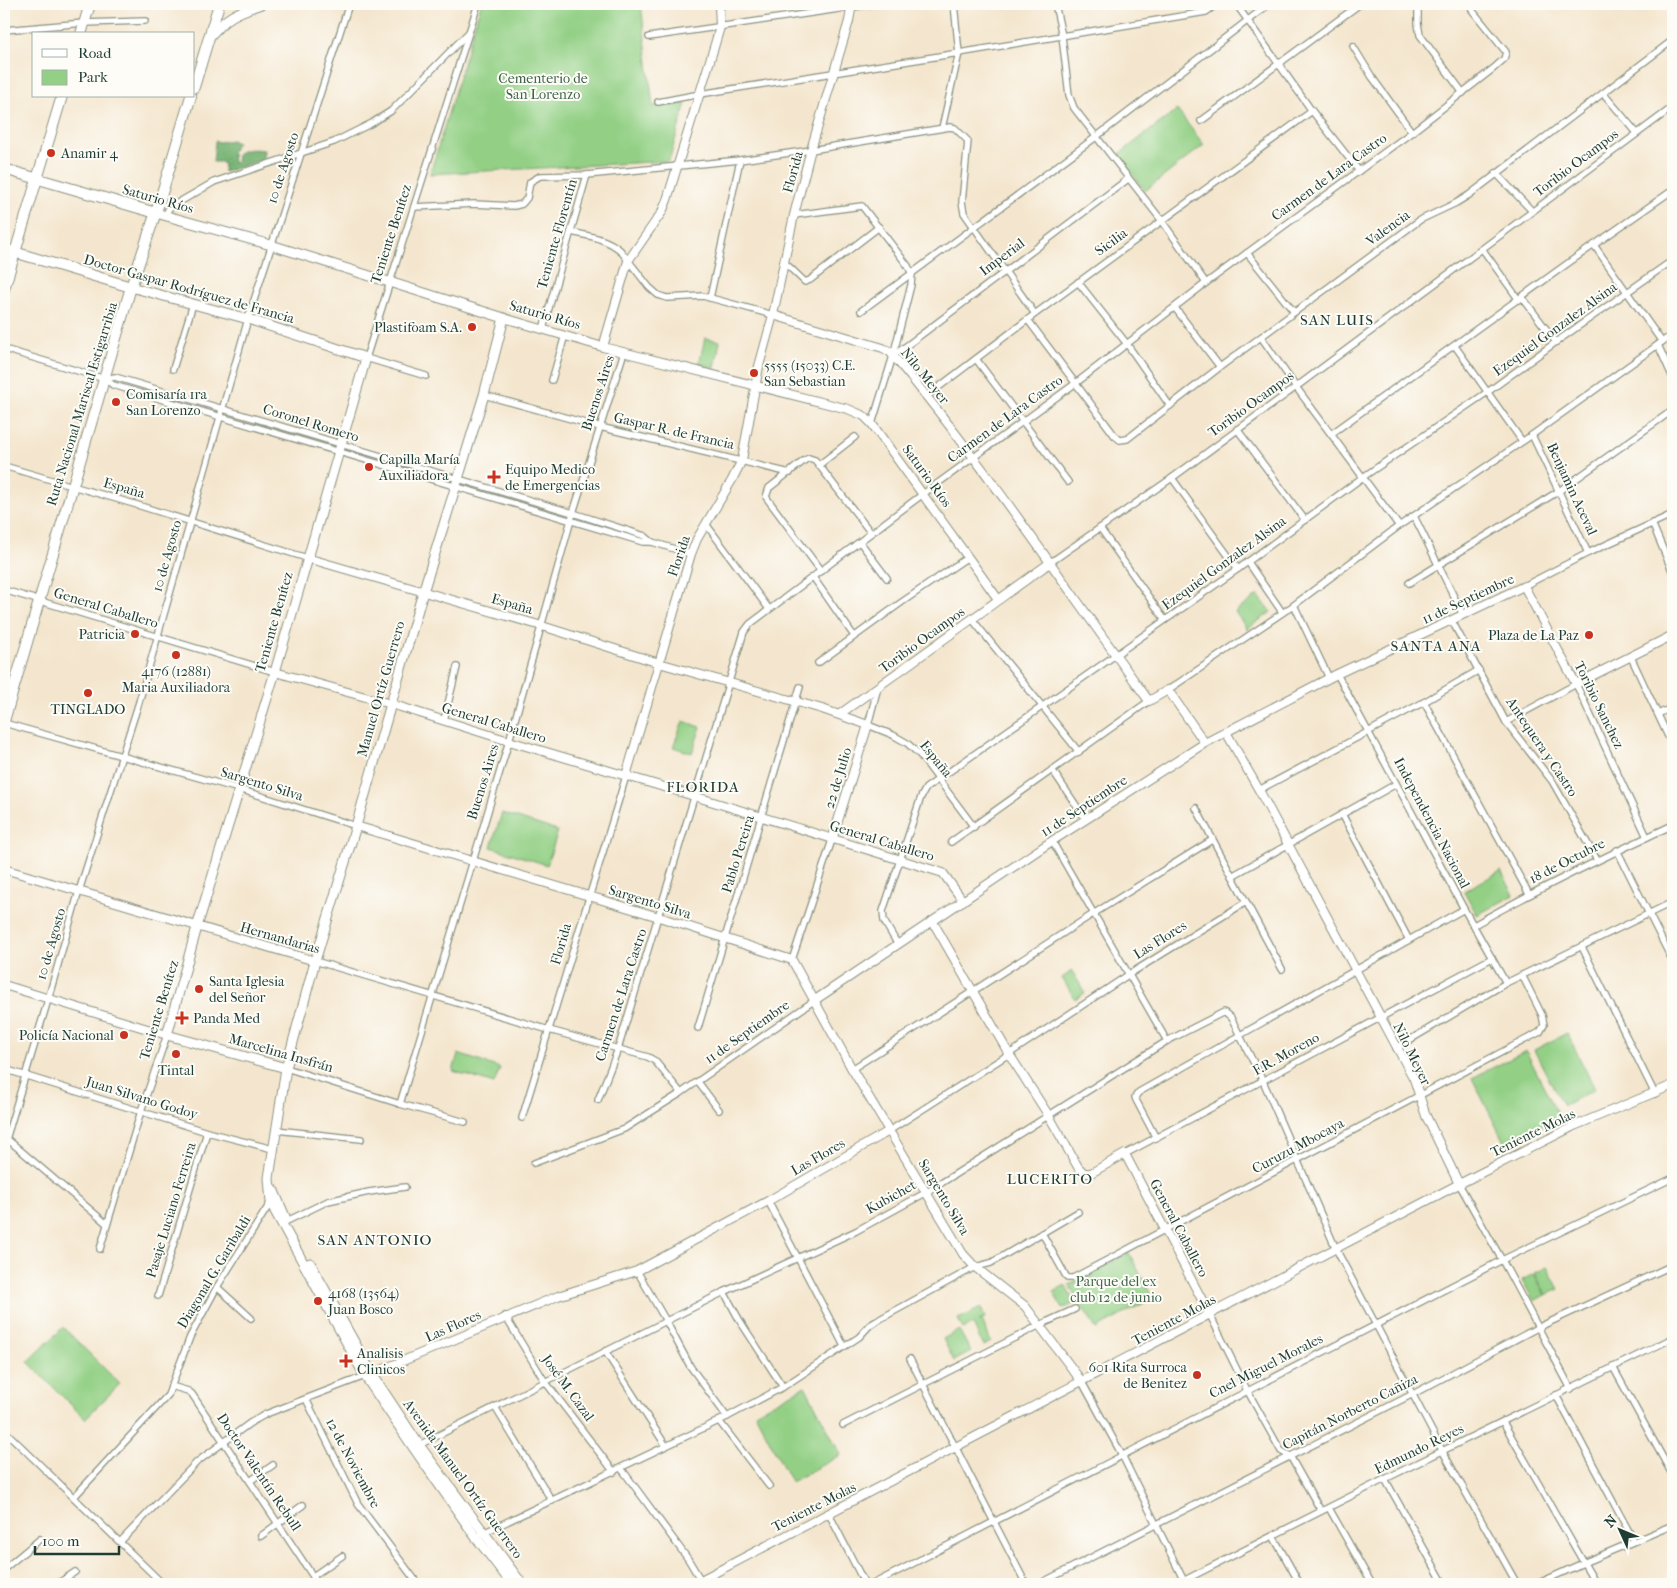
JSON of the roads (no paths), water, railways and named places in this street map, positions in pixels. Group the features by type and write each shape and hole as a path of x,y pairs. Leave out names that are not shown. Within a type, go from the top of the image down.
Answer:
{"highway":[{"path":"82,29 90,4"},
{"path":"195,84 219,4"},
{"path":"4,289 61,98"},
{"name":"Ruta Nacional Mariscal Estigarribia","path":"4,722 131,287 162,210 190,98"},
{"name":"Saturio Ríos","path":"4,169 162,210"},
{"name":"Doctor Gaspar Rodríguez de Francia","path":"4,249 131,287"}],"main road":[{"path":"209,36 226,19 238,11 261,4"},
{"name":"Saturio Ríos","path":"162,210 504,318"},
{"name":"Doctor Gaspar Rodríguez de Francia","path":"131,287 248,319 366,358"},
{"name":"Manuel Ortíz Guerrero","path":"286,1068 315,961 356,826 390,704 484,395 504,318"},
{"name":"Teniente Benítez","path":"167,1035 366,358"},
{"name":"Marcelina Insfrán","path":"167,1035 286,1068"},
{"name":"Avenida Manuel Ortíz Guerrero","path":"286,1068 269,1178 271,1202 369,1375 512,1584"},
{"name":"Avenida Manuel Ortíz Guerrero","path":"269,1178 287,1221 369,1375"},
{"name":"Avenida Manuel Ortíz Guerrero","path":"479,1534 522,1584"}],"street":[{"name":"10 de Agosto","path":"4,1146 122,757 248,319 349,4"},
{"name":"Teniente Benítez","path":"366,358 478,4"},
{"name":"Buenos Aires","path":"603,347 628,261 662,212 678,166 720,27 719,4"},
{"path":"649,37 873,4"},
{"path":"942,128 959,54 954,4"},
{"path":"1055,4 1062,36 1071,103 1162,221 1206,283"},
{"path":"658,102 1206,12 1217,4"},
{"path":"1236,4 1312,111 1359,172"},
{"path":"861,311 1096,137 1269,4"},
{"path":"1201,121 1360,4"},
{"path":"1418,4 1420,35 1463,93"},
{"name":"Florida","path":"522,1118 696,539 742,460 759,366 773,315 794,216 852,6"},
{"name":"Carmen de Lara Castro","path":"598,1100 618,1049 744,632 750,624 923,494 1076,383 1206,283 1359,172 1504,60 1506,52 1472,10"},
{"path":"4,30 82,29 144,21"},
{"path":"162,210 214,182 334,142 354,133 391,111 470,30"},
{"name":"Valencia","path":"1076,383 1115,436 1120,440 1127,439 1294,312 1420,220 1456,203 1673,40"},
{"path":"1353,46 1372,78 1412,132"},
{"path":"1604,92 1637,133"},
{"name":"Toribio Ocampos","path":"840,714 972,620 998,599 1172,478 1296,388 1673,107"},
{"name":"Sicilia","path":"927,396 1078,282 1312,111"},
{"path":"414,207 474,204 514,206 522,204 527,198 530,182 540,176 587,175 740,160 942,128 955,128 968,141 962,202 964,213 1035,314"},
{"path":"710,298 740,160"},
{"path":"1496,173 1532,211"},
{"name":"Teniente Florentín","path":"543,329 587,175"},
{"name":"Imperial","path":"892,356 1128,178"},
{"path":"1331,434 1673,190"},
{"path":"794,216 862,206 908,266 912,274 911,285 872,424"},
{"path":"784,262 805,282 879,227"},
{"name":"Nilo Meyer","path":"570,232 615,245 649,288 658,295 667,298 703,296 883,348 927,396 1051,562 1149,701"},
{"path":"1594,245 1628,292 1660,344 1673,378"},
{"path":"1482,250 1556,342"},
{"path":"1247,253 1294,312"},
{"name":"Ezequiel Gonzalez Alsina","path":"898,945 884,921 883,911 899,859 926,788 1238,570 1363,477 1489,391 1673,260"},
{"path":"1078,282 1127,344 1170,406"},
{"path":"173,369 193,304"},
{"path":"1175,308 1220,367"},
{"name":"Saturio Ríos","path":"504,318 603,347 757,384 848,409 864,416 872,424 998,599"},
{"path":"1028,320 1076,383"},
{"path":"951,842 1149,701 1294,605 1399,526 1673,334"},
{"path":"552,380 565,335"},
{"path":"1261,337 1296,388 1399,526"},
{"path":"1455,346 1489,391 1522,441"},
{"name":"Coronel Romero","path":"4,349 105,379 115,378 221,409 339,449"},
{"name":"Buenos Aires","path":"400,1104 542,626 573,513 624,352"},
{"path":"366,358 426,376"},
{"path":"976,359 1068,482"},
{"name":"Coronel Romero","path":"105,379 112,385 219,417 339,449 572,521 691,554"},
{"name":"Gaspar R. de Francia","path":"484,395 790,473"},
{"path":"1409,583 1559,491 1673,410"},
{"path":"1238,429 1305,520"},
{"name":"Benjamin Aceval","path":"1532,434 1588,553"},
{"path":"819,465 855,437"},
{"path":"821,571 766,497 769,488 809,458 815,460 871,533"},
{"name":"España","path":"4,466 307,558 542,626 659,663 730,681 840,714 906,743 921,756 974,827"},
{"path":"1172,478 1238,570"},
{"name":"Coronel Romero","path":"457,484 573,513 645,536 652,542"},
{"name":"11 de Septiembre","path":"534,1163 624,1129 698,1082 814,1000 1052,841 1205,743 1337,674 1452,621 1588,553 1673,514"},
{"path":"1414,516 1464,615"},
{"path":"1652,523 1673,572"},
{"path":"706,524 769,609"},
{"path":"616,534 618,527"},
{"path":"1100,528 1165,620"},
{"path":"860,542 887,578"},
{"path":"818,663 968,556"},
{"path":"1248,562 1282,612"},
{"path":"813,577 854,636"},
{"name":"Toribio Sanchez","path":"1524,586 1576,684 1647,837"},
{"name":"General Caballero","path":"4,590 275,672 444,720 943,873 963,901"},
{"path":"1294,605 1329,678"},
{"path":"972,620 1079,752"},
{"name":"Antequera y Castro","path":"1452,621 1506,722 1552,781 1597,860"},
{"path":"1506,722 1673,635"},
{"path":"1631,657 1673,747"},
{"path":"444,720 457,667"},
{"path":"1259,790 1424,702 1479,670"},
{"name":"Independencia Nacional","path":"1337,674 1506,983"},
{"name":"Pablo Pereira","path":"698,1028 800,686"},
{"name":"22 de Julio","path":"792,960 832,840 878,687"},
{"path":"1168,690 1205,743"},
{"path":"1424,702 1529,894"},
{"path":"1658,714 1673,707"},
{"name":"Sargento Silva","path":"4,722 239,789 659,917 792,960 888,1131 927,1192 963,1254 975,1268 1025,1306 1082,1382"},
{"name":"Nilo Meyer","path":"1226,732 1414,1079 1426,1116 1459,1184 1571,1388"},
{"path":"1053,770 1086,820"},
{"path":"1232,876 1396,784"},
{"path":"1196,808 1282,969"},
{"path":"1342,814 1409,940"},
{"name":"18 de Octubre","path":"1474,925 1529,894 1617,850 1673,825"},
{"path":"852,1069 1212,840"},
{"path":"1052,841 1167,1041"},
{"path":"1617,850 1673,962"},
{"name":"Hernandarias","path":"4,868 198,927 549,1030 648,1057 655,1061 681,1093"},
{"name":"Las Flores","path":"369,1375 505,1316 558,1296 636,1271 768,1200 888,1131 1128,975 1246,902"},
{"path":"1396,1048 1506,983 1673,902"},
{"path":"1156,1138 1135,1096 1139,1092 1464,909"},
{"path":"932,922 974,991 1009,1054 1049,1116"},
{"path":"1582,947 1655,1094"},
{"name":"F.R. Moreno","path":"1049,1116 1078,1167 1084,1173 1091,1172 1492,958"},
{"name":"Curuzu Mbocaya","path":"1042,1233 1066,1278 1073,1278 1420,1097 1540,1032 1544,1025 1542,1015 1522,975"},
{"name":"Marcelina Insfrán","path":"4,985 167,1035"},
{"name":"Kubichet","path":"416,1446 544,1380 724,1292 798,1257 836,1242 927,1192 1167,1041 1224,1012 1231,1018 1240,1035"},
{"name":"Teniente Benítez","path":"100,1249 141,1111 167,1035"},
{"path":"1240,1035 1263,1081 1336,1249 1374,1325 1518,1584"},
{"name":"Marcelina Insfrán","path":"286,1068 400,1104 465,1122"},
{"name":"Juan Silvano Godoy","path":"4,1069 208,1132 273,1149"},
{"path":"698,1082 719,1110"},
{"name":"Teniente Molas","path":"689,1584 702,1582 955,1447 1459,1184 1574,1126 1673,1085"},
{"path":"276,1130 361,1139"},
{"name":"Pasaje Luciano Ferreira","path":"158,1296 208,1132"},
{"path":"6,1138 107,1224"},
{"name":"General Caballero","path":"1125,1154 1210,1315"},
{"name":"Cnel Miguel Morales","path":"873,1584 1502,1260 1673,1178"},
{"path":"287,1221 328,1201 404,1187"},
{"path":"768,1200 844,1346"},
{"name":"Diagonal G. Garibaldi","path":"74,1497 168,1395 190,1337 217,1287 271,1202"},
{"path":"479,1534 614,1472 727,1417 783,1387 859,1337 880,1319 975,1268 991,1263 1078,1212"},
{"name":"Capitán Norberto Cañiza","path":"1039,1584 1413,1394 1537,1328 1673,1265"},
{"path":"636,1271 690,1366 727,1417"},
{"path":"217,1287 250,1318"},
{"path":"724,1292 740,1321 783,1387"},
{"path":"843,1425 1075,1309"},
{"path":"1210,1315 1247,1390 1281,1451 1290,1456 1322,1512"},
{"name":"José M. Cazal","path":"505,1316 544,1380 614,1472"},
{"path":"1671,1339 1673,1347"},
{"name":"Edmundo Reyes","path":"1177,1584 1385,1479 1671,1339"},
{"path":"605,1350 666,1446"},
{"path":"910,1359 1026,1584"},
{"path":"1613,1367 1673,1476"},
{"path":"120,1542 196,1462 250,1423 369,1375"},
{"path":"1082,1382 1122,1455 1184,1581"},
{"name":"Doctor Valentín Rebull","path":"171,1386 192,1394 222,1442 318,1584"},
{"path":"1556,1395 1634,1541"},
{"name":"12 de Noviembre","path":"306,1399 358,1504 418,1584"},
{"path":"495,1406 552,1501"},
{"path":"719,1421 769,1486"},
{"path":"1503,1422 1582,1563 1596,1584"},
{"path":"4,1430 163,1584"},
{"path":"250,1481 273,1465"},
{"path":"621,1468 688,1559 702,1582"},
{"path":"1385,1479 1444,1584"},
{"path":"261,1536 303,1505"},
{"path":"1329,1508 1372,1584"},
{"path":"829,1514 865,1584"},
{"path":"1537,1584 1673,1525"},
{"path":"1273,1536 1300,1584"},
{"path":"4,1569 40,1539"},
{"path":"313,1576 342,1556"},
{"path":"57,1584 75,1572"}],"place":[{"name":"Anamir 4","path":"51,153"},
{"name":"Plastifoam S.A.","path":"472,327"},
{"name":"5555 (15033) C.E. San Sebastian","path":"754,373"},
{"name":"Comisaría 1ra San Lorenzo","path":"116,402"},
{"name":"Capilla María Auxiliadora","path":"369,467"},
{"name":"Equipo Medico de Emergencias","path":"494,477"},
{"name":"Patricia","path":"135,634"},
{"name":"Plaza de La Paz","path":"1589,635"},
{"name":"4176 (12881) Maria Auxiliadora","path":"176,655"},
{"name":"TINGLADO","path":"88,693"},
{"name":"Santa Iglesia del Señor","path":"199,989"},
{"name":"Panda Med","path":"182,1018"},
{"name":"Policía Nacional","path":"124,1035"},
{"name":"Tintal","path":"176,1054"},
{"name":"4168 (13564) Juan Bosco","path":"318,1301"},
{"name":"Analisis Clinicos","path":"346,1361"},
{"name":"601 Rita Surroca de Benitez","path":"1197,1375"}],"district":[{"name":"SAN LUIS","path":"1337,320"},
{"name":"SANTA ANA","path":"1436,646"},
{"name":"FLORIDA","path":"703,787"},
{"name":"LUCERITO","path":"1050,1179"},
{"name":"SAN ANTONIO","path":"375,1240"}],"park label":[{"name":"Cementerio de San Lorenzo","path":"543,86"},
{"name":"Parque del ex club 12 de junio","path":"1116,1289"}]}
